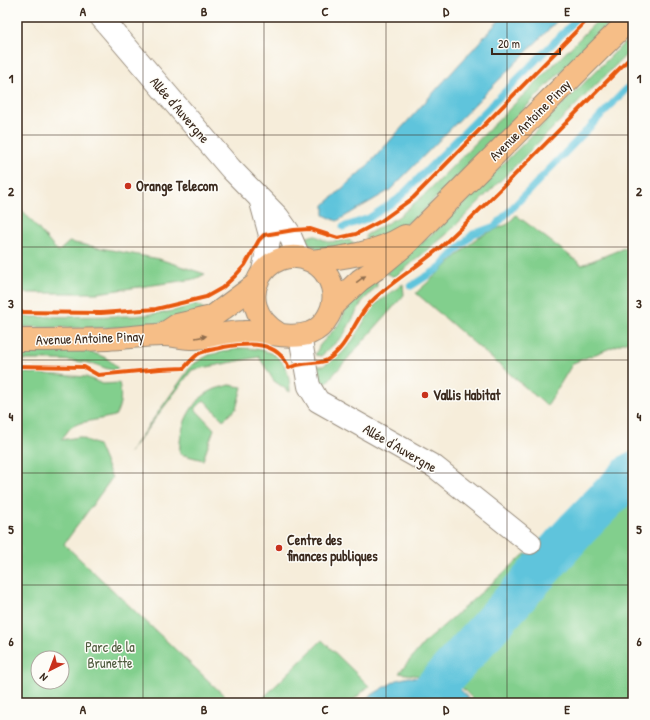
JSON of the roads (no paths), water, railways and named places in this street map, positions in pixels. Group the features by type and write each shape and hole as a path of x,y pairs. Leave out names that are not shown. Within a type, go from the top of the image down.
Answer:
{"main road":[{"name":"Avenue Antoine Pinay","path":"17,340 107,339 162,335 193,338 242,332 300,336 312,332 321,326 333,305 360,280 392,257 632,17"},
{"name":"Avenue Antoine Pinay","path":"162,335 176,325 212,317 259,278 273,262 286,258 335,259 366,253 401,239 428,222"},
{"path":"305,259 322,268 329,279 333,292 333,305"},
{"path":"259,278 254,296 258,314 268,328 279,334"}],"street":[{"name":"Allée d'Auvergne","path":"101,17 231,169 261,202 278,217 305,259"},
{"name":"Allée d'Auvergne","path":"259,278 270,235 261,202"},
{"name":"Allée d'Auvergne","path":"300,336 309,386 318,401 435,467 530,543"}],"water":[{"path":"502,17 561,17 390,190 337,221 324,215 324,205 368,165"},
{"path":"409,677 454,683 473,703 358,703 397,680"}],"waterway":[{"path":"343,227 369,218 398,199 579,17"},
{"path":"411,286 438,269 473,234 495,226 633,82"},
{"path":"431,692 577,529 633,472"}],"place":[{"name":"Orange Telecom","path":"128,186"},
{"name":"Vallis Habitat","path":"425,395"},
{"name":"Centre des finances publiques","path":"279,548"}],"park label":[{"name":"Parc de la Brunette","path":"110,656"}]}
